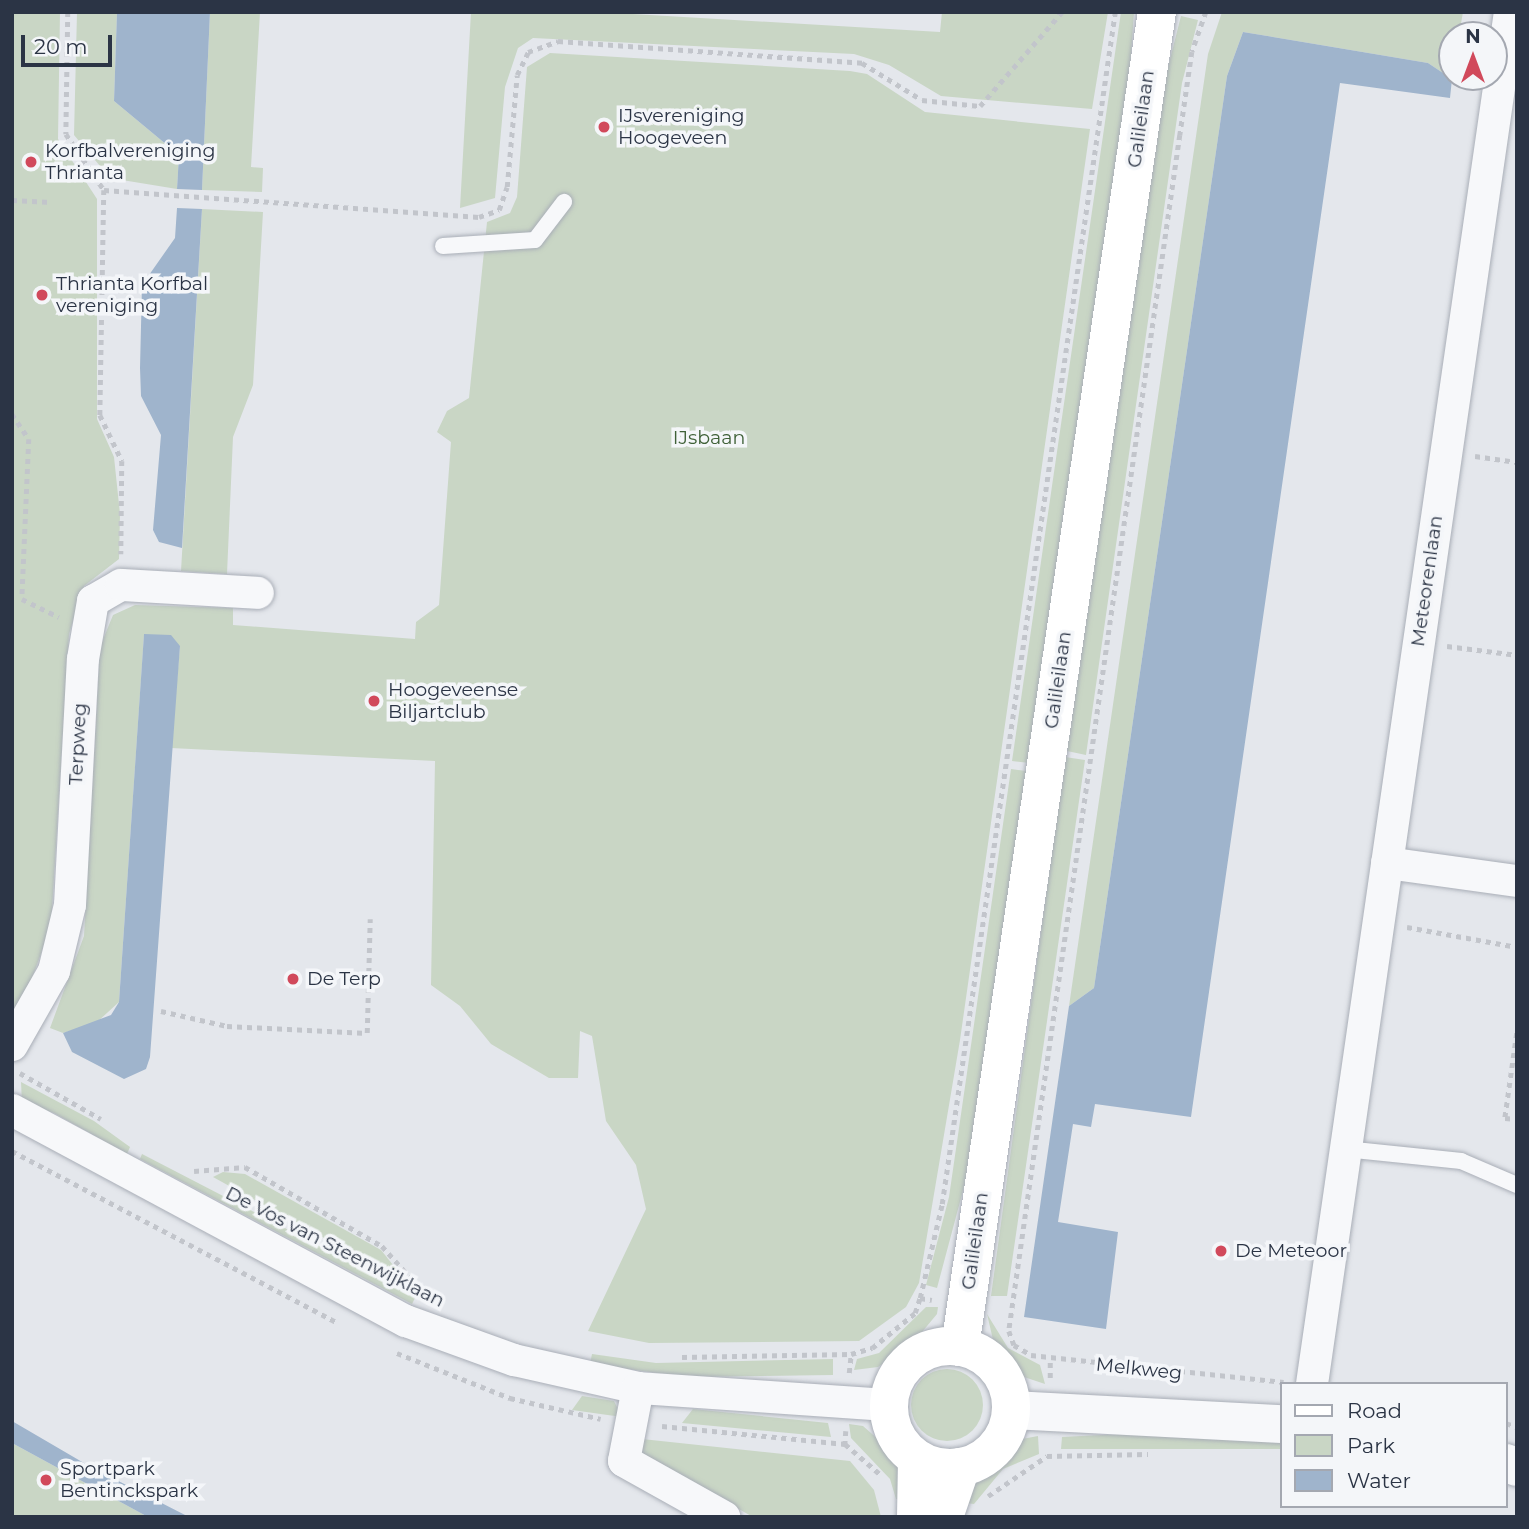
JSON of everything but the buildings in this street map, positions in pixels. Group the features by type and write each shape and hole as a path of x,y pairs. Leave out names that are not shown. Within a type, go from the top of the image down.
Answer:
{"main road":[{"name":"Galileilaan","path":"960,1347 1157,12"},
{"path":"960,1347 977,1352 1003,1376 1012,1409 996,1448 961,1467 917,1459 899,1440 889,1405 911,1360 934,1349 960,1347"},
{"path":"916,1517 917,1459"},
{"path":"944,1517 961,1467"}],"street":[{"name":"Meteorenlaan","path":"1312,1382 1510,12"},
{"path":"121,585 258,593"},
{"name":"Terpweg","path":"12,1045 54,971 70,905 88,631 93,601 121,585"},
{"path":"1387,863 1517,881"},
{"name":"De Vos van Steenwijklaan","path":"12,1110 407,1321 514,1360 638,1388 889,1405"},
{"path":"638,1388 624,1461 724,1517"},
{"path":"1012,1409 1280,1424"}],"lane":[{"path":"443,246 535,240 564,202"},
{"path":"1345,1150 1461,1161 1517,1185"}],"path":[{"path":"68,12 66,134 104,190 100,415 122,461 121,585"},
{"path":"104,190 168,197 479,217 499,210 507,187 517,75 528,51 558,41 862,63 922,100 980,106 1062,12"},
{"name":"Galileilaan","path":"920,1298 944,1190 1115,12"},
{"path":"1194,14 1205,14"},
{"name":"Melkweg","path":"1205,14 1192,52 1009,1312 1014,1345 1031,1355 1281,1382"},
{"path":"12,200 51,202"},
{"path":"12,414 29,439 22,600 88,631"},
{"path":"1446,453 1517,462"},
{"path":"1419,642 1517,655"},
{"path":"161,1011 227,1026 367,1033 370,919"},
{"path":"1378,922 1517,947"},
{"path":"1517,1033 1505,1118 1517,1119"},
{"path":"12,1068 108,1124"},
{"name":"De Vos van Steenwijklaan","path":"201,1178 190,1171 246,1167 382,1246 428,1297 405,1287"},
{"path":"678,1357 850,1354"}],"green space":[{"path":"12,12 60,12 58,139 97,199 97,419 114,457 120,514 119,559 84,586 69,634 51,926 19,1014 12,1010"},
{"path":"77,12 117,12 114,101 179,155 177,189 122,180 100,166 74,135"},
{"path":"210,12 260,12 251,167 263,168 262,192 202,190"},
{"path":"471,12 599,12 940,32 942,12 1108,12 1092,109 941,96 889,65 854,54 533,38 518,48 505,87 495,198 460,208"},
{"path":"1121,12 1134,12 1126,124 1030,763 1012,761"},
{"path":"1222,12 1463,12 1461,21 1438,21 1438,70 1428,63 1243,32 1227,76 1094,988 1069,1006 1208,54"},
{"path":"1181,16 1198,20 1182,83 1086,755 1067,751 1163,87"},
{"name":"IJsbaan","path":"550,53 850,71 867,74 925,112 1090,129 960,1040 919,1283 906,1307 859,1341 649,1343 588,1331 646,1209 636,1165 606,1121 592,1036 580,1031 578,1078 549,1078 491,1044 460,1006 431,985 435,761 171,748 180,646 144,635 119,1002 96,1023 63,1033 50,1028 84,936 100,647 113,615 135,605 233,608 233,625 415,639 416,622 439,605 451,442 437,432 447,411 469,398 487,222 510,213 517,197 527,67"},
{"path":"202,209 263,212 253,385 233,437 227,574 181,571"},
{"path":"1065,757 1085,760 1007,1296 991,1296"},
{"path":"1011,769 1027,771 965,1183 937,1288 926,1285 949,1197"},
{"path":"21,1082 94,1121 130,1147 127,1154 54,1113 22,1103"},
{"path":"142,1154 416,1296 412,1304 140,1159"},
{"path":"223,1172 245,1174 381,1250 409,1285 213,1177"},
{"path":"926,1307 938,1307 937,1314 912,1344 878,1367 854,1370 857,1359 879,1353"},
{"path":"987,1314 1008,1348 1040,1365 1045,1384 1018,1375 994,1344"},
{"path":"592,1354 656,1363 833,1359 833,1375 687,1377 590,1364"},
{"path":"947,1369 961,1372 973,1379 980,1391 983,1405 980,1419 973,1431 961,1438 947,1441 933,1438 921,1431 914,1419 911,1405 914,1391 921,1379 933,1372"},
{"path":"582,1396 614,1401 622,1417 572,1410"},
{"path":"693,1409 828,1423 831,1437 682,1423"},
{"path":"849,1424 863,1426 888,1448 899,1462 907,1500 896,1499 890,1479 851,1438"},
{"path":"1141,1433 1280,1440 1280,1449 1061,1449 1062,1437"},
{"path":"1038,1436 1039,1454 1003,1469 974,1504 957,1502 972,1474 1022,1439"},
{"path":"642,1439 850,1461 874,1490 881,1517 753,1517 640,1454"},
{"name":"Sportpark Bentinckspark","path":"12,1443 148,1517 12,1517"}],"water":[{"path":"117,12 210,12 202,190 177,189 179,155 114,101"},
{"path":"1243,32 1428,63 1438,70 1438,91 1451,91 1450,98 1340,83 1191,1117 1095,1104 1091,1127 1073,1124 1058,1222 1118,1232 1106,1329 1024,1317 1069,1006 1094,988 1227,76"},
{"path":"177,208 202,209 182,548 159,542 153,530 161,435 141,396 140,368 142,285 175,238"},
{"path":"144,634 171,635 180,646 150,1057 146,1069 124,1079 72,1052 63,1033 111,1015 119,1002"},
{"path":"12,1421 89,1466 189,1517 148,1517 12,1443"}],"place":[{"name":"IJsvereniging Hoogeveen","path":"604,127"},
{"name":"Korfbalvereniging Thrianta","path":"31,162"},
{"name":"Thrianta Korfbal vereniging","path":"42,295"},
{"name":"Hoogeveense Biljartclub","path":"374,701"},
{"name":"De Terp","path":"293,979"},
{"name":"De Meteoor","path":"1221,1251"},
{"name":"Sportpark Bentinckspark","path":"46,1480"}]}
